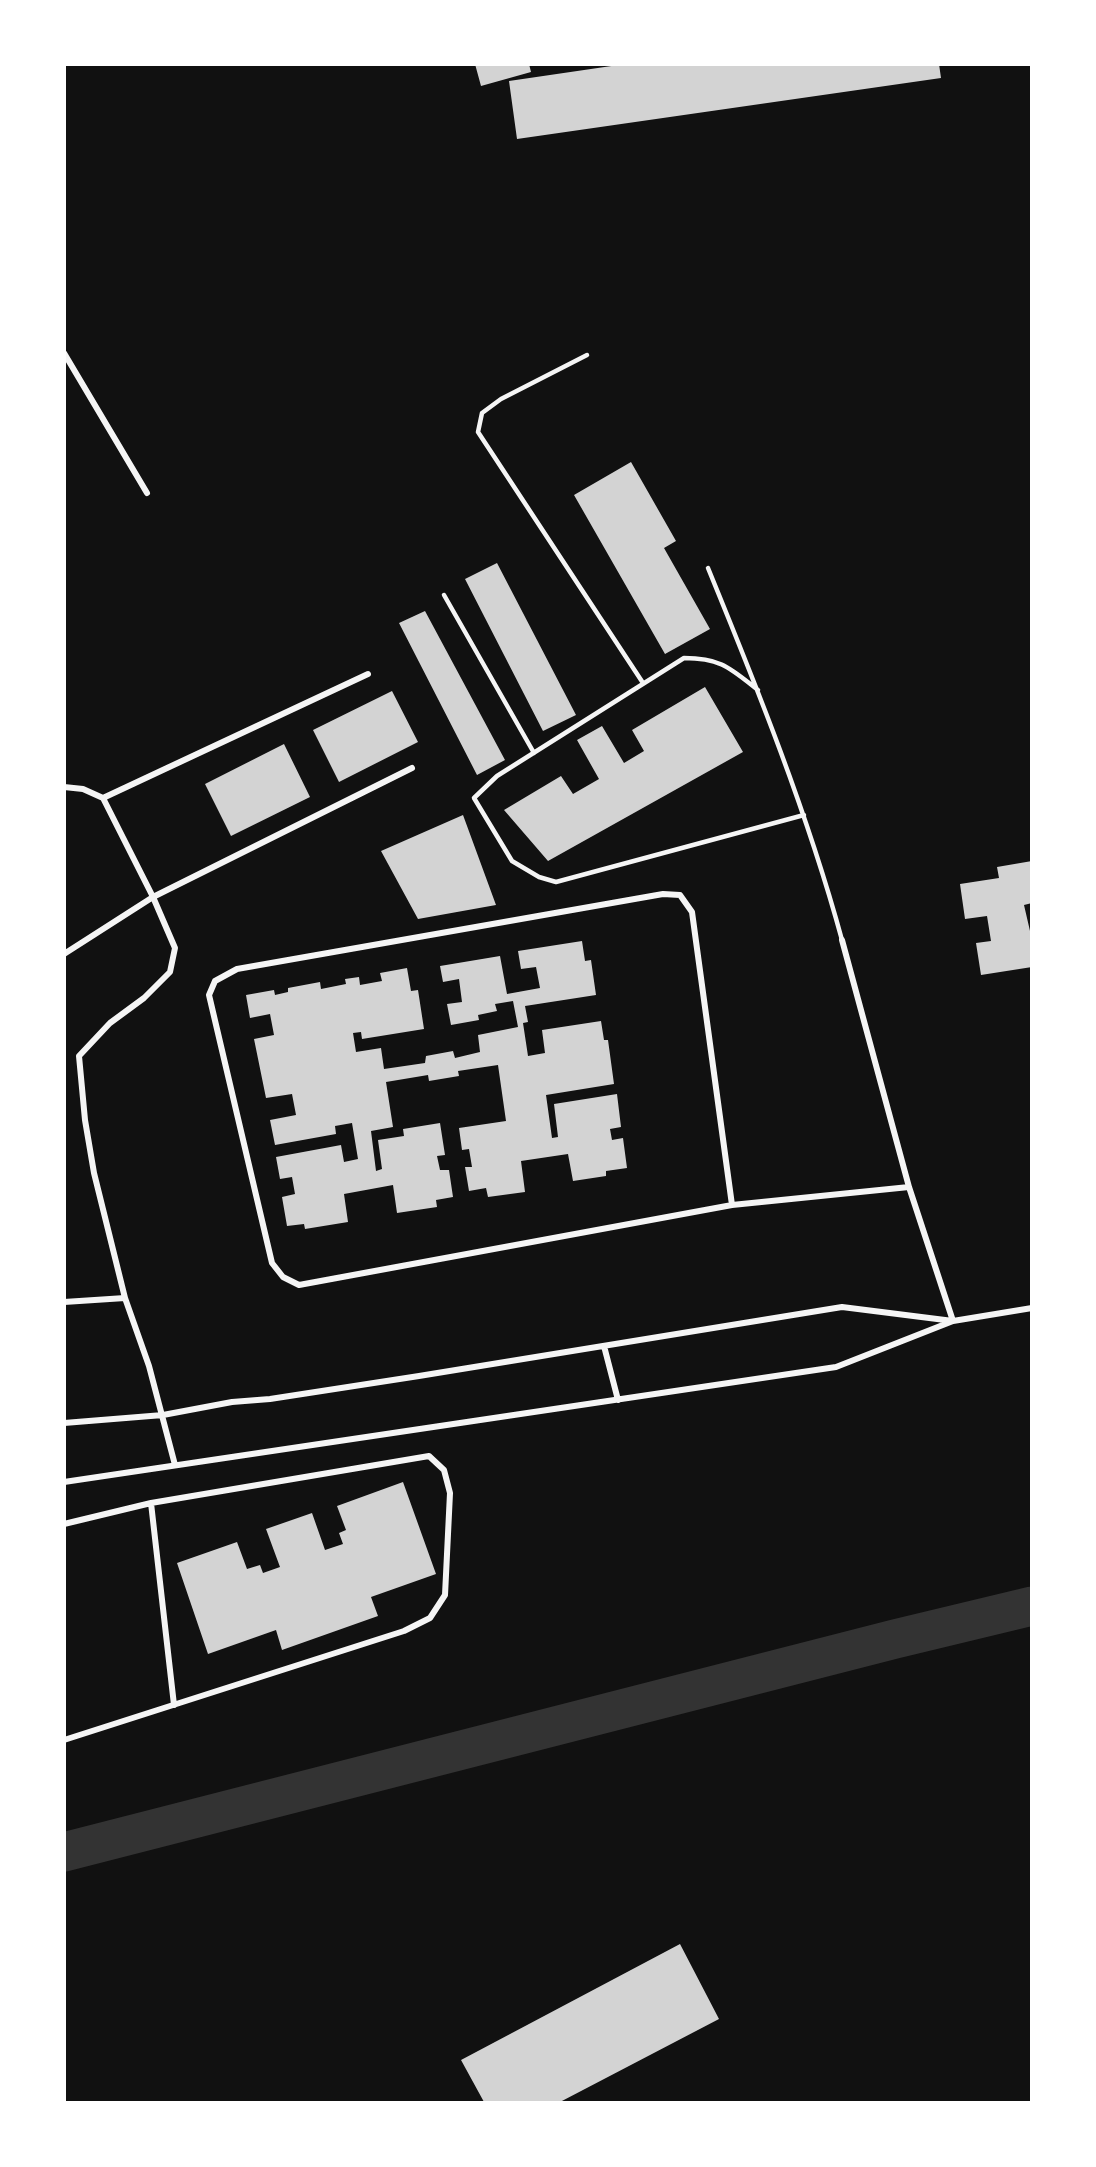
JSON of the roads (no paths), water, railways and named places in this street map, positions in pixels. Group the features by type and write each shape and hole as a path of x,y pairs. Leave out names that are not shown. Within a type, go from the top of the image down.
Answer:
{"street":[{"path":"64,354 147,494"},
{"path":"103,798 368,674"},
{"path":"64,954 153,897 412,768"},
{"path":"64,787 83,789 103,798 153,897 175,948 170,972 144,998 110,1023 79,1056 85,1120 94,1173 125,1298 163,1415 175,1465"},
{"path":"732,1205 692,912 680,895 663,894 237,969 215,981 209,995 272,1263 283,1277 299,1285 732,1205 909,1187"},
{"path":"842,940 909,1187 953,1321"},
{"path":"64,1302 125,1298"},
{"path":"64,1423 163,1415 232,1402 282,1397 842,1308 953,1321"},
{"path":"64,1482 836,1367 953,1321 1032,1308"},
{"path":"604,1346 618,1400"},
{"path":"64,1524 151,1503 429,1456 444,1470 450,1493 445,1595 430,1618 404,1631 64,1740"},
{"path":"151,1503 174,1705"}],"lane":[{"path":"587,355 501,399 482,413 478,432 643,683"},
{"path":"708,568 758,690 804,815 842,940"},
{"path":"444,596 534,753"},
{"path":"758,690 728,666 706,658 684,658 497,776 474,798 512,861 539,877 556,882 804,815"}],"waterway":[{"path":"64,1852 1032,1606"}]}
